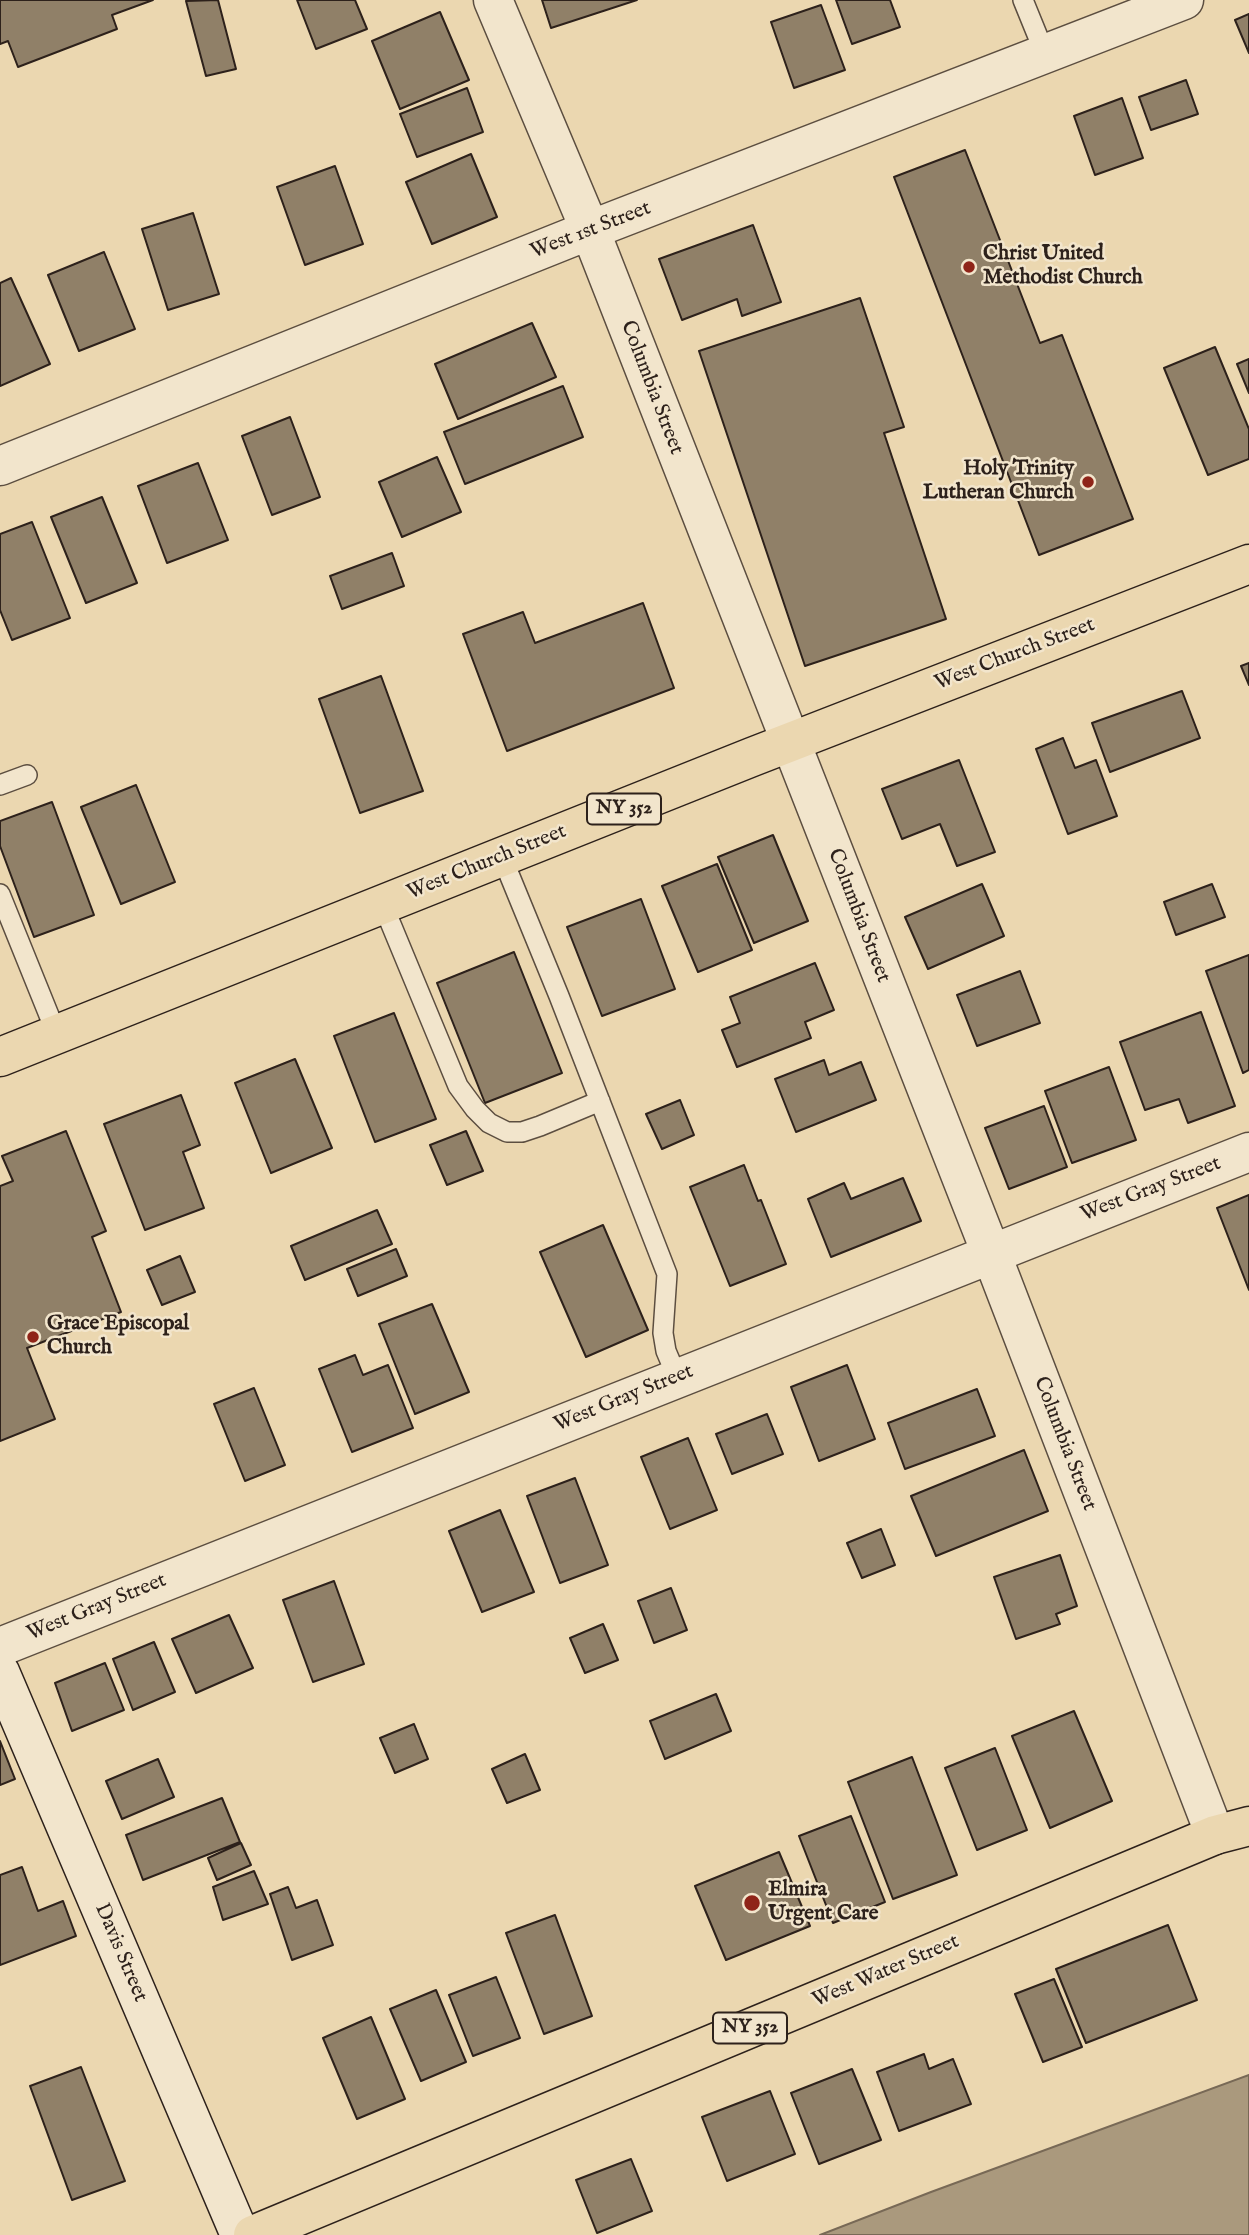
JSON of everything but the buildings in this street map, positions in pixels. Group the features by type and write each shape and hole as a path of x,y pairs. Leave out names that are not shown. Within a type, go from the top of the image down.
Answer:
{"main road":[{"name":"West Church Street","path":"0,1057 790,742 1249,564"},
{"name":"West Water Street","path":"253,2235 1232,1830"}],"street":[{"name":"Columbia Street","path":"494,0 590,230 991,1253 1232,1830"},
{"name":"West 1st Street","path":"0,466 590,230 1184,0"},
{"name":"West Gray Street","path":"0,1647 1249,1152"},
{"name":"Davis Street","path":"0,1672 240,2235"}],"lane":[{"path":"1023,0 1045,54"},
{"path":"0,785 27,775"},
{"path":"502,858 559,996 667,1274 663,1333 666,1351 677,1377"},
{"path":"0,894 57,1035"},
{"path":"383,905 458,1086 489,1123 507,1132 522,1132 600,1101"}],"shaded area":[{"path":"1249,2075 1249,2235 820,2235 931,2192"}],"place":[{"name":"Christ United Methodist Church","path":"969,267"},
{"name":"Holy Trinity Lutheran Church","path":"1088,482"},
{"name":"Grace Episcopal Church","path":"33,1337"},
{"name":"Elmira Urgent Care","path":"752,1903"}]}
